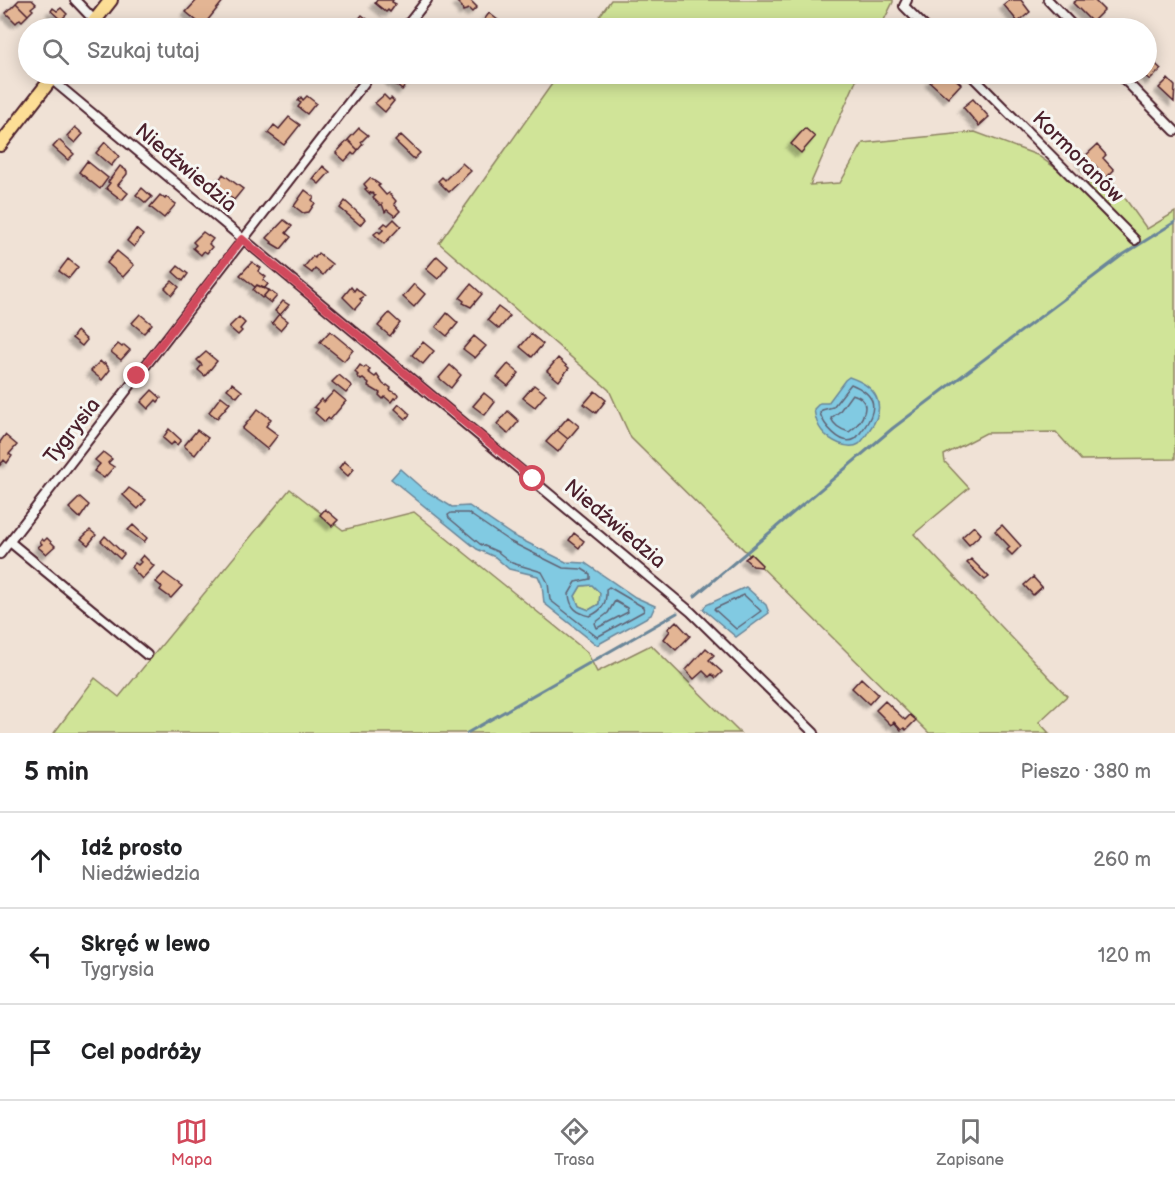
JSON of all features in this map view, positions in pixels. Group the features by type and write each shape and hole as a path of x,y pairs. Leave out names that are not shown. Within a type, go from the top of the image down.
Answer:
{"main road":[{"path":"97,18 111,0"},
{"path":"0,145 47,84"}],"street":[{"path":"75,0 87,18"},
{"path":"413,18 427,0"},
{"path":"1047,0 1065,18"},
{"path":"905,3 918,18"},
{"name":"Niedźwiedzia","path":"62,84 242,239 691,612 814,733"},
{"name":"Tygrysia","path":"0,554 363,84"},
{"name":"Kormoranów","path":"980,84 1135,240"},
{"path":"1129,84 1175,131"},
{"path":"9,542 147,655"}],"green space":[{"path":"611,0 893,0 885,18 598,18"},
{"path":"552,84 855,84 810,185 840,183 863,143 975,132 1037,155 1081,186 1109,176 1147,229 1175,212 1175,459 1081,460 1056,432 986,433 944,455 945,462 969,488 914,534 1067,696 1039,722 1049,733 929,733 631,438 609,390 439,243"},
{"path":"290,489 343,530 414,512 587,652 597,672 651,645 740,733 54,733 95,678 119,697"},
{"path":"592,585 600,593 599,604 589,610 579,606 575,596 581,586"}],"water":[{"path":"849,377 872,391 878,404 875,420 865,437 855,446 839,444 825,434 820,429 814,409 820,403 828,403"},
{"path":"400,469 424,490 452,507 469,506 512,535 566,562 585,563 635,597 655,606 651,615 597,645 544,603 542,585 538,576 509,569 495,557 477,549 391,479","holes":["592,585 600,593 599,604 589,610 579,606 575,596 581,586"]},
{"path":"746,587 766,605 769,613 736,637 703,609 706,605"}],"building":[{"path":"19,0 32,0 36,4 28,15 16,3"},
{"path":"197,0 224,0 209,18 193,18 186,12"},
{"path":"377,0 393,0 392,2 396,4 390,12 388,10 386,12 375,3"},
{"path":"470,0 477,7 472,12 469,9 463,11 457,2"},
{"path":"1010,0 1021,0 1030,12 1023,18 1015,18 1004,5"},
{"path":"1077,0 1094,0 1104,10 1096,18 1088,18 1073,3"},
{"path":"16,3 28,15 25,18 18,18 16,23 6,13"},
{"path":"53,8 57,11 61,8 67,14 63,18 59,18 51,11"},
{"path":"489,13 495,18 485,18"},
{"path":"1168,79 1175,86 1174,102 1159,88"},
{"path":"395,84 407,84 402,90"},
{"path":"932,84 961,84 948,98"},
{"path":"384,95 394,101 385,112 375,103"},
{"path":"307,96 316,103 307,114 298,107 301,103 298,101 301,97 303,100"},
{"path":"973,99 989,117 979,126 963,107"},
{"path":"289,117 300,125 284,145 268,133 274,125 279,129"},
{"path":"75,127 83,134 75,143 67,136"},
{"path":"359,128 368,135 361,142 363,144 358,150 348,140"},
{"path":"805,128 815,137 801,153 791,144"},
{"path":"401,135 420,153 414,159 395,141"},
{"path":"59,140 74,154 68,160 53,147"},
{"path":"348,140 358,150 345,161 336,153"},
{"path":"105,142 119,156 111,166 96,153"},
{"path":"1097,145 1106,155 1103,158 1114,170 1106,178 1095,165 1089,170 1081,160"},
{"path":"87,161 108,178 100,189 79,172"},
{"path":"462,163 471,171 449,192 438,181 442,177 445,180"},
{"path":"120,166 127,171 118,185 128,193 122,200 106,188"},
{"path":"323,166 330,172 319,184 313,179"},
{"path":"223,174 243,189 234,200 216,185"},
{"path":"370,178 380,185 378,186 386,195 389,193 396,201 394,204 400,211 395,216 387,210 385,212 382,204 380,205 373,198 375,196 365,189 367,188 364,184"},
{"path":"142,188 152,197 146,203 136,195"},
{"path":"305,190 314,197 312,200 315,203 309,212 303,213 294,206"},
{"path":"160,195 176,204 164,218 150,207"},
{"path":"345,201 365,219 360,225 340,208"},
{"path":"394,219 401,226 384,244 374,234 378,231 380,233 385,223 388,225"},
{"path":"284,220 292,226 286,233 291,237 281,249 267,238"},
{"path":"136,229 143,235 134,247 127,241"},
{"path":"203,232 213,239 209,244 212,247 207,253 204,251 201,255 193,248 196,245 193,242"},
{"path":"117,251 134,265 123,277 107,263"},
{"path":"318,253 332,264 323,275 315,269 312,273 304,267"},
{"path":"437,256 448,266 438,279 426,269"},
{"path":"68,259 78,267 69,278 59,271"},
{"path":"252,262 261,268 258,271 266,277 263,280 268,284 264,289 257,285 255,287 240,275"},
{"path":"178,266 188,274 183,281 173,272"},
{"path":"172,281 179,287 172,295 165,288"},
{"path":"414,284 425,294 414,307 403,297"},
{"path":"471,284 482,294 471,307 463,303 464,301 460,298"},
{"path":"257,285 269,290 262,298 253,290"},
{"path":"351,287 354,291 356,288 365,296 360,299 362,301 355,309 343,297"},
{"path":"269,290 277,296 271,303 263,297"},
{"path":"283,301 289,305 280,315 275,311"},
{"path":"498,307 510,316 499,329 488,320"},
{"path":"389,313 400,323 390,336 378,326"},
{"path":"447,313 458,323 447,336 436,327"},
{"path":"140,314 152,324 144,333 132,323"},
{"path":"279,314 288,321 280,330 272,323"},
{"path":"239,317 245,323 238,335 229,327"},
{"path":"77,331 87,340 82,346 72,338"},
{"path":"330,331 353,350 344,361 320,342"},
{"path":"531,334 543,344 532,357 520,347"},
{"path":"474,336 486,346 475,358 463,349"},
{"path":"423,342 434,351 423,364 412,355"},
{"path":"118,344 130,350 121,360 111,352"},
{"path":"206,352 217,361 205,376 198,370 202,365 197,360"},
{"path":"558,358 569,368 559,381 547,371"},
{"path":"100,361 105,363 110,370 102,380 91,371"},
{"path":"508,364 519,373 508,386 497,377"},
{"path":"360,365 364,368 366,366 370,370 368,372 375,377 377,375 383,384 399,395 396,399 394,398 391,402 385,397 383,399 380,393 368,386 369,384 363,379 361,380 355,372"},
{"path":"450,365 461,375 451,388 439,378"},
{"path":"339,375 352,386 346,393 332,382"},
{"path":"232,383 242,391 237,397 227,389"},
{"path":"534,385 546,394 535,407 523,398"},
{"path":"152,390 161,398 148,409 141,402"},
{"path":"334,391 346,401 330,420 328,418 325,422 315,413 318,409 314,407 321,399 324,402"},
{"path":"595,391 606,400 596,413 584,404"},
{"path":"484,393 495,402 485,415 473,406"},
{"path":"221,396 230,403 217,418 209,412"},
{"path":"399,404 410,414 406,419 395,409"},
{"path":"258,409 271,419 266,426 278,435 267,449 242,429"},
{"path":"508,411 519,421 508,434 497,424"},
{"path":"568,417 579,426 568,439 557,430"},
{"path":"169,429 181,440 177,445 174,442 171,445 163,438"},
{"path":"197,430 208,438 195,455 184,446"},
{"path":"557,430 568,439 558,452 546,442"},
{"path":"5,435 17,445 9,454 12,456 7,463 4,460 0,465 0,442"},
{"path":"103,452 112,459 108,463 114,467 104,478 94,471 100,464 95,460"},
{"path":"344,461 354,469 348,476 339,468"},
{"path":"129,488 146,500 138,509 123,495"},
{"path":"80,497 89,505 80,518 69,508"},
{"path":"325,509 338,520 332,526 320,515"},
{"path":"133,525 147,538 144,542 128,530"},
{"path":"1002,525 1021,546 1012,555 1007,550 1010,547 995,531"},
{"path":"974,526 981,534 969,545 962,537"},
{"path":"90,530 96,535 88,545 81,539"},
{"path":"574,533 584,541 579,548 569,540"},
{"path":"105,536 124,554 120,559 101,541"},
{"path":"47,538 55,546 46,554 38,547 42,544 40,542 42,539 44,541"},
{"path":"751,554 762,565 761,567 753,566 745,559"},
{"path":"143,555 154,566 142,579 131,567 141,562 139,560"},
{"path":"971,559 989,577 985,580 967,563"},
{"path":"164,573 182,586 171,598 160,590 162,587 156,582"},
{"path":"1033,577 1042,587 1033,595 1024,585"},
{"path":"676,621 690,636 676,650 664,639 670,631 668,629"},
{"path":"706,648 714,655 709,660 722,672 716,678 712,674 709,677 703,671 694,679 686,670"},
{"path":"861,678 878,694 869,704 852,688"},
{"path":"885,701 905,720 910,715 916,720 906,730 904,728 901,730 894,722 891,725 876,710"}],"waterway":[{"path":"695,596 893,428 1121,256 1175,222"},
{"path":"467,733 677,613"}],"route":[{"path":"137,376 242,239 533,479"}]}
